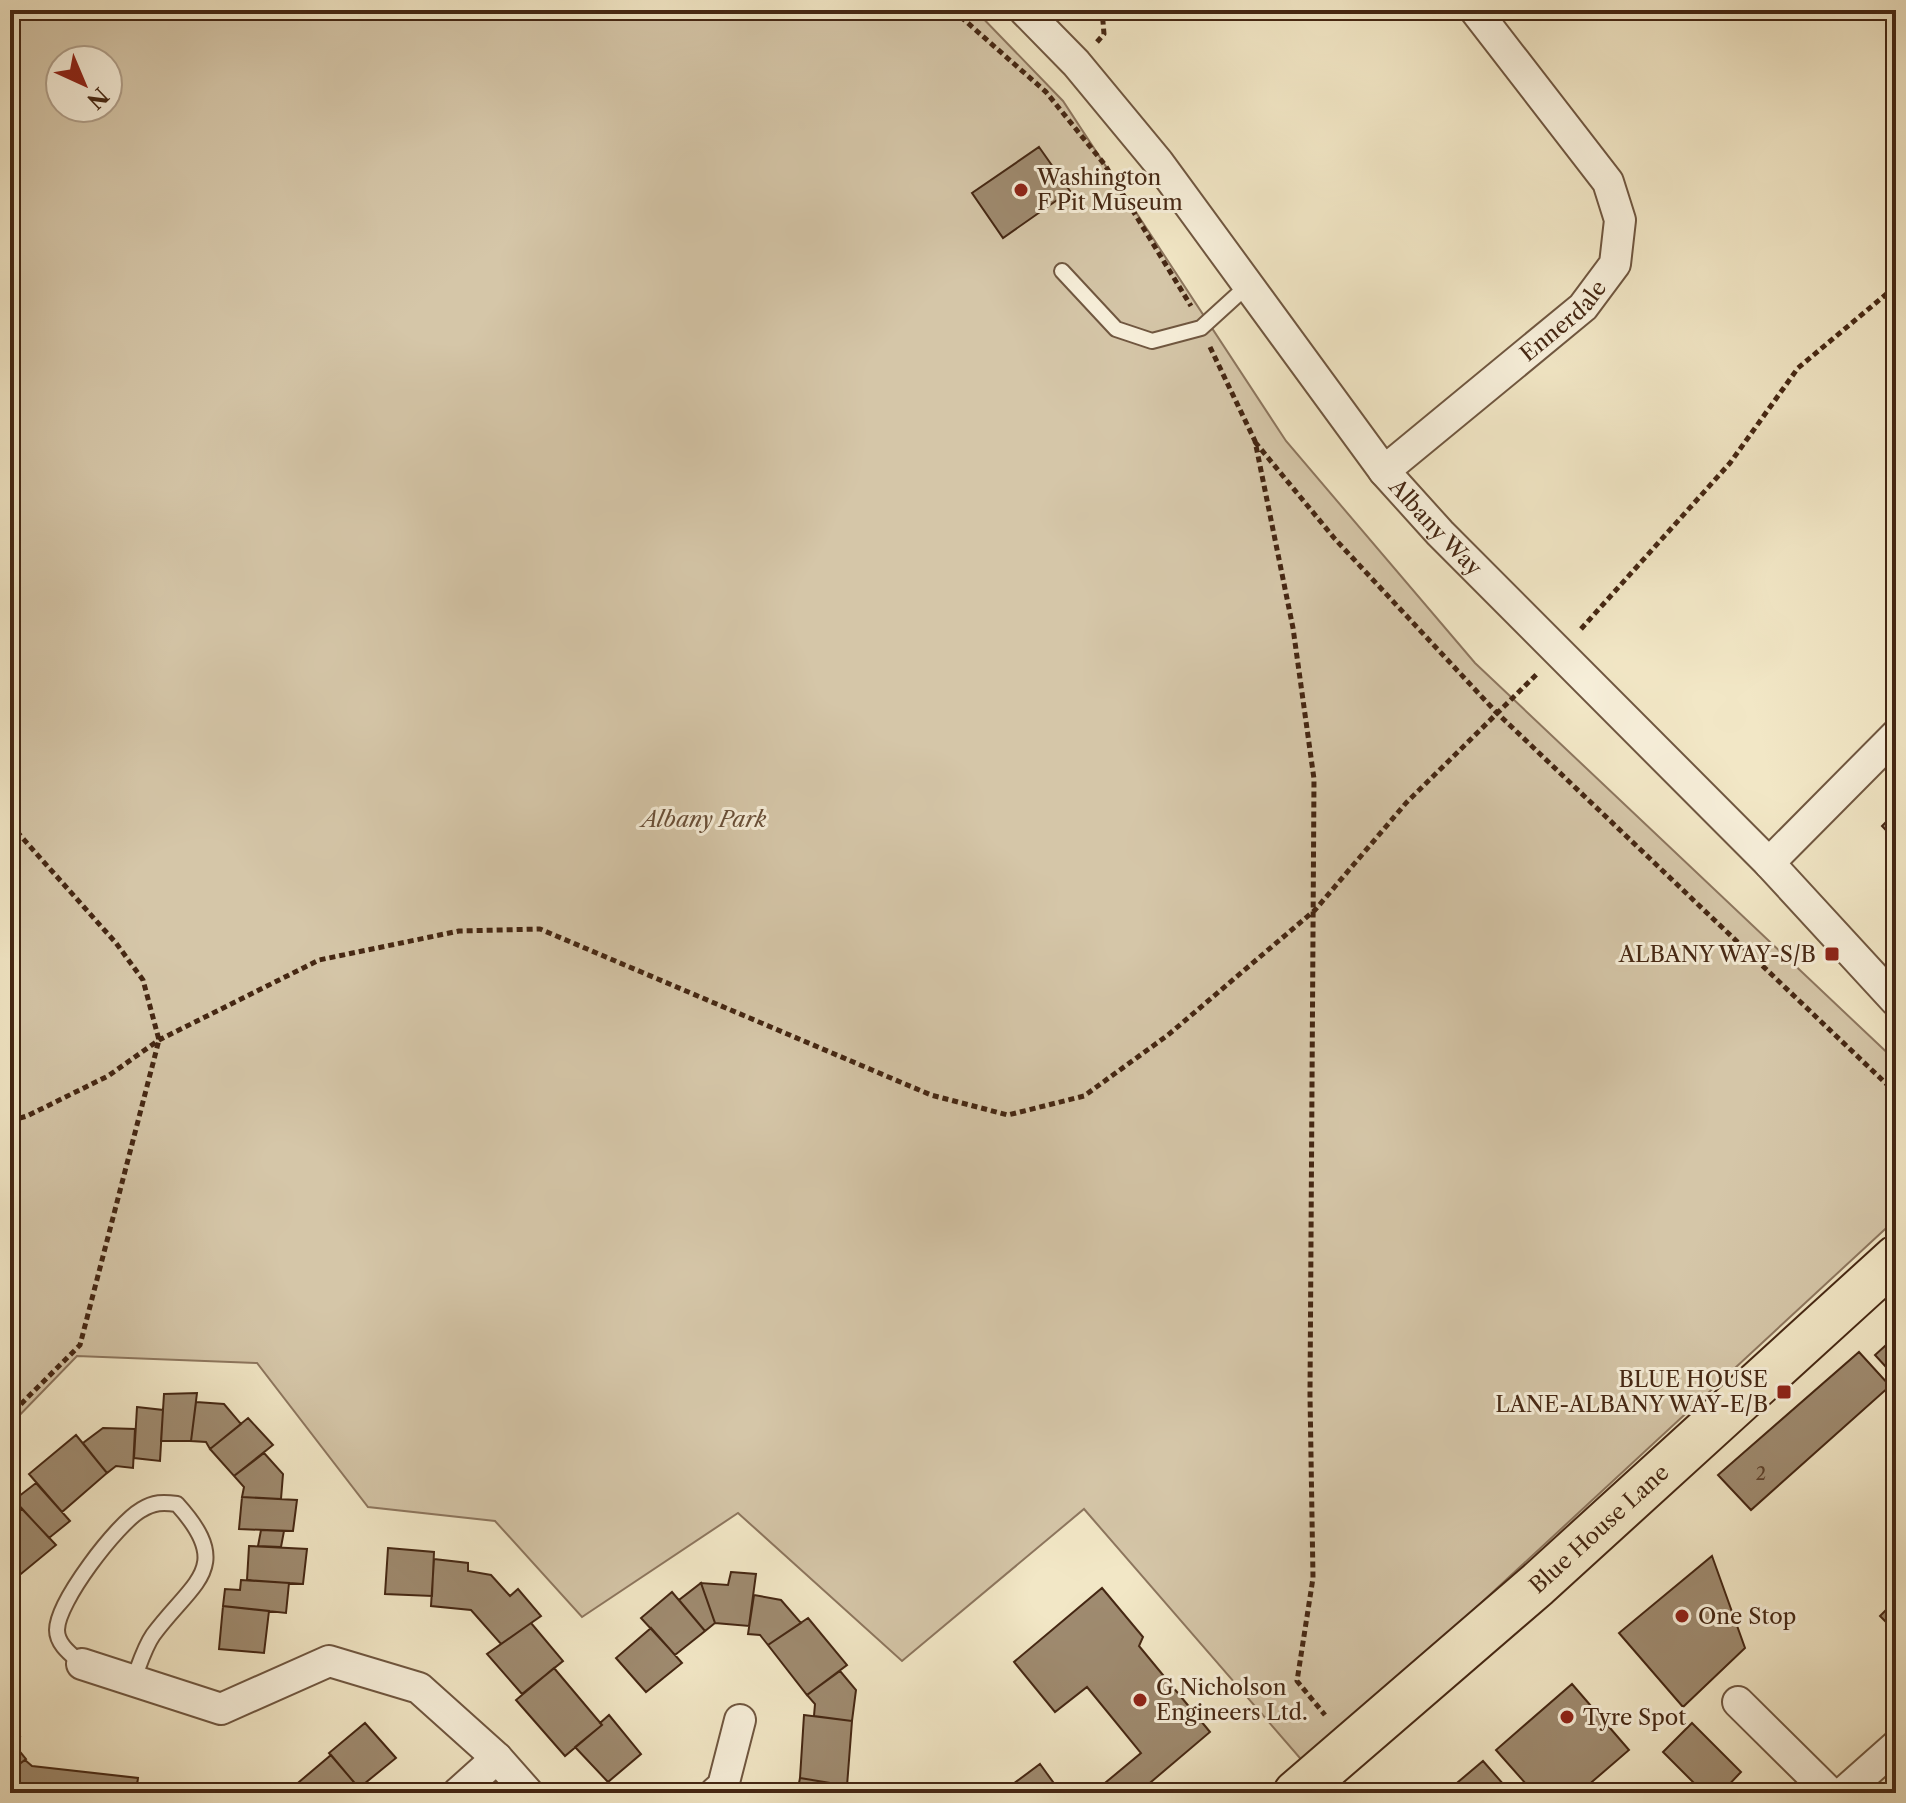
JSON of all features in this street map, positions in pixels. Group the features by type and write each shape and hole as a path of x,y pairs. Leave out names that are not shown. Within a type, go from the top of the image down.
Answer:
{"main road":[{"name":"Blue House Lane","path":"1296,1793 1892,1269"}],"street":[{"name":"Albany Way","path":"1024,10 1076,63 1158,162 1246,287 1384,471 1560,654 1769,863 1896,1001"},
{"name":"Ennerdale","path":"1384,471 1583,307 1615,264 1620,220 1608,182 1475,10"},
{"path":"1769,863 1896,735"},
{"path":"82,1664 221,1709 329,1661 419,1688 497,1758 528,1793"},
{"path":"1738,1702 1830,1793"},
{"path":"715,1793 723,1786 740,1720"},
{"path":"1843,1793 1896,1746"},
{"path":"458,1793 497,1758"}],"lane":[{"path":"1062,271 1116,329 1152,341 1201,328 1246,287"},
{"path":"82,1664 64,1648 57,1632 62,1611 119,1528 141,1510 160,1501 177,1504 206,1544 206,1561 198,1581 151,1637 133,1681"}],"path":[{"path":"953,10 1046,92 1105,165 1201,328 1255,441 1335,539 1496,712 1896,1093"},
{"path":"10,1121 108,1076 159,1040 319,960 459,931 540,929 931,1095 1008,1115 1084,1096 1168,1035 1315,910 1406,803 1496,712 1560,654 1730,463 1798,368 1896,286"},
{"path":"1255,441 1293,628 1314,779 1310,1379 1313,1578 1297,1681 1351,1747"},
{"path":"10,824 116,943 143,980 159,1040 80,1345 10,1415"}],"green space":[{"name":"Albany Park","path":"10,10 975,10 1063,101 1286,441 1475,663 1896,1061 1896,1219 1306,1765 1084,1509 902,1661 738,1513 582,1617 495,1521 368,1507 257,1363 77,1356 10,1425"}],"building":[{"path":"1039,147 1070,191 1003,238 972,193"},
{"path":"1896,812 1896,841 1882,826"},
{"path":"1896,1336 1896,1378 1875,1355"},
{"path":"1859,1352 1890,1386 1751,1510 1718,1475"},
{"path":"197,1393 191,1441 161,1441 164,1394"},
{"path":"196,1402 224,1404 241,1424 210,1449 206,1442 191,1441"},
{"path":"137,1407 163,1410 160,1461 134,1458"},
{"path":"248,1418 273,1445 234,1476 210,1449"},
{"path":"103,1428 135,1429 133,1468 116,1466 107,1473 83,1443"},
{"path":"76,1435 107,1473 62,1512 29,1474"},
{"path":"264,1453 283,1474 281,1499 242,1497 244,1487 234,1476"},
{"path":"36,1483 70,1521 49,1538 14,1500"},
{"path":"242,1497 297,1500 293,1531 239,1529"},
{"path":"22,1509 56,1545 10,1583 10,1519"},
{"path":"261,1530 284,1531 281,1547 258,1546"},
{"path":"249,1546 307,1549 303,1584 247,1580"},
{"path":"388,1548 434,1552 432,1596 385,1594"},
{"path":"1712,1556 1745,1648 1683,1707 1619,1633"},
{"path":"434,1559 468,1563 468,1571 491,1575 510,1596 518,1589 541,1616 501,1644 471,1610 431,1606"},
{"path":"731,1572 756,1574 749,1626 715,1623 701,1583 728,1585"},
{"path":"241,1580 289,1583 286,1613 223,1606 225,1589 240,1590"},
{"path":"701,1583 715,1623 705,1631 679,1600"},
{"name":"G Nicholson Engineers Ltd.","path":"1102,1588 1143,1637 1139,1646 1210,1732 1138,1793 1113,1793 1105,1783 1141,1753 1087,1687 1055,1712 1014,1662"},
{"path":"672,1592 705,1631 675,1655 641,1618"},
{"path":"754,1595 781,1600 801,1623 768,1645 760,1635 748,1634"},
{"path":"1896,1600 1896,1632 1880,1616"},
{"path":"223,1606 269,1611 264,1653 219,1649"},
{"path":"808,1618 847,1665 807,1695 768,1645"},
{"path":"531,1623 563,1661 522,1694 487,1654"},
{"path":"651,1628 682,1663 646,1692 616,1658"},
{"path":"554,1668 602,1725 565,1756 516,1700"},
{"path":"840,1671 856,1690 852,1721 814,1716 815,1704 807,1695"},
{"name":"Tyre Spot","path":"1572,1684 1629,1750 1579,1793 1534,1793 1496,1750"},
{"path":"609,1715 641,1754 608,1782 575,1747 602,1725 600,1723"},
{"path":"804,1715 852,1721 847,1786 800,1778"},
{"path":"365,1723 396,1758 359,1788 329,1753"},
{"path":"1692,1723 1741,1772 1721,1793 1704,1793 1663,1752"},
{"path":"10,1724 20,1736 10,1744"},
{"path":"12,1742 26,1759 10,1771 10,1744"},
{"path":"331,1755 363,1793 286,1793"},
{"path":"25,1760 32,1766 138,1778 136,1793 10,1793 10,1771"},
{"path":"1483,1761 1511,1793 1445,1793"},
{"path":"1040,1764 1061,1793 1001,1793"},
{"path":"800,1778 837,1784 837,1793 797,1793"},
{"path":"137,1783 190,1791 190,1793 136,1793"}],"place":[{"name":"Washington F Pit Museum","path":"1021,190"},
{"name":"ALBANY WAY-S/B","path":"1832,954"},
{"name":"BLUE HOUSE LANE-ALBANY WAY-E/B","path":"1784,1392"},
{"name":"One Stop","path":"1682,1616"},
{"name":"G Nicholson Engineers Ltd.","path":"1140,1700"},
{"name":"Tyre Spot","path":"1567,1717"}]}
